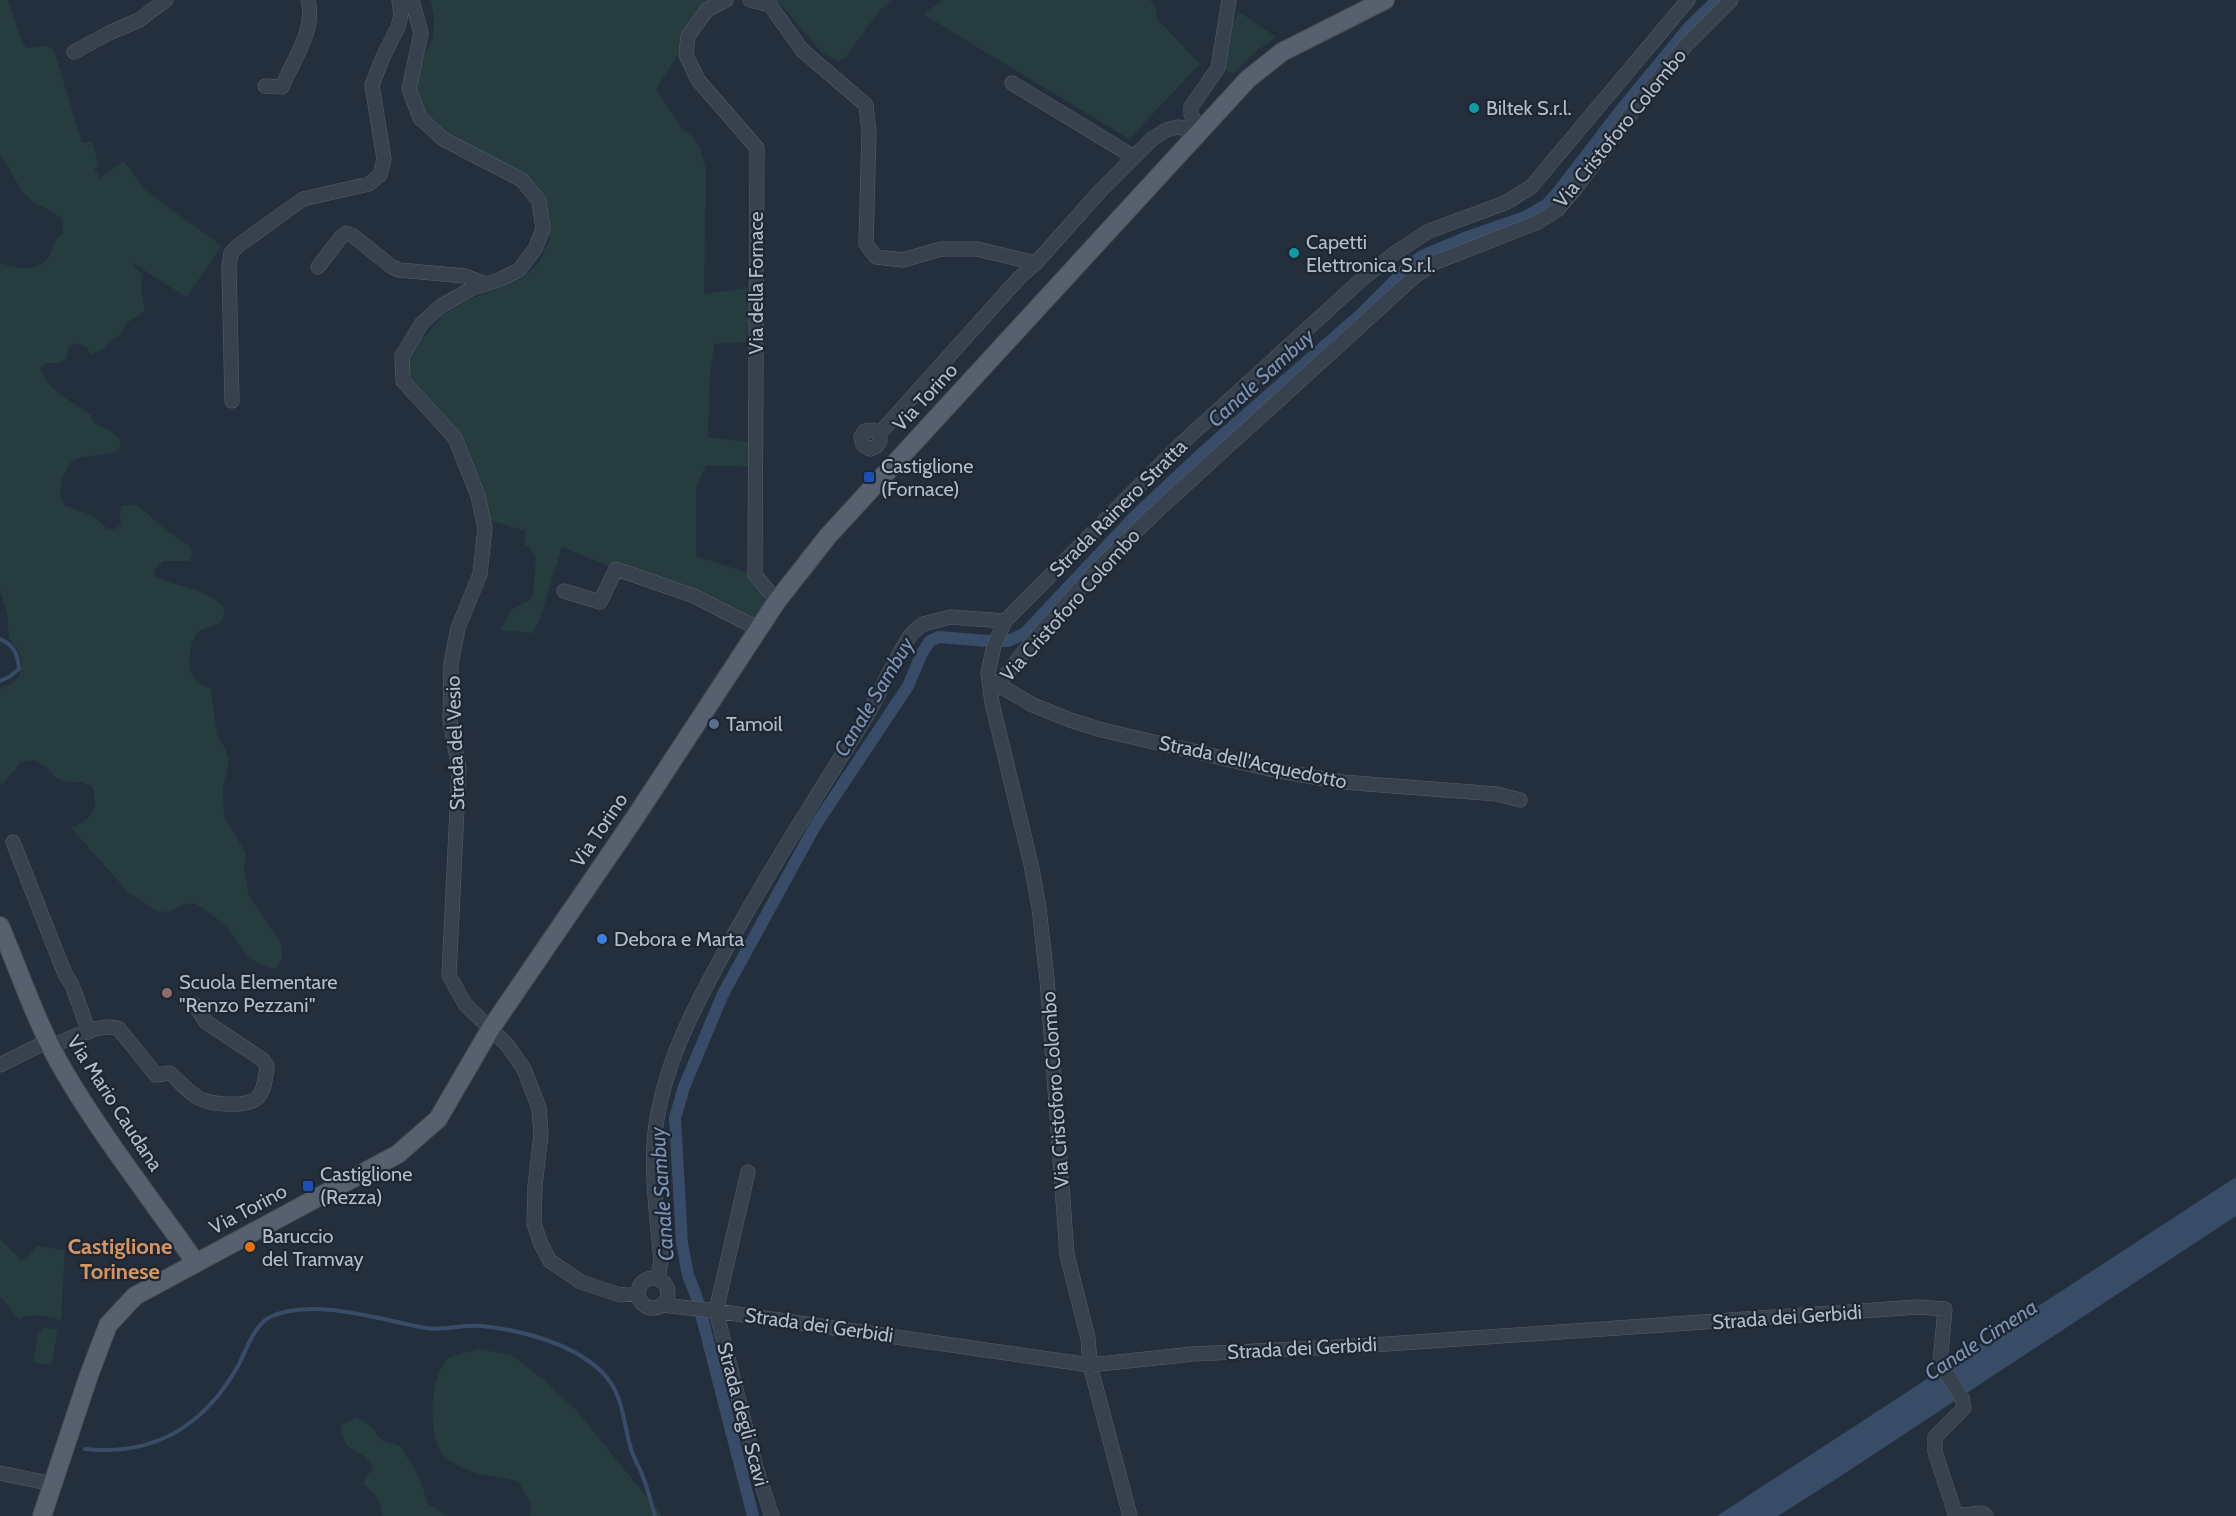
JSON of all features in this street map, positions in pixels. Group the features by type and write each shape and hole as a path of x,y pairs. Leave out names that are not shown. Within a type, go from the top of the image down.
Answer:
{"main road":[{"name":"Via Torino","path":"42,1516 88,1375 108,1325 135,1296 398,1154 438,1119 491,1028 634,819 777,601 828,536 1248,79 1273,59 1385,0"},
{"name":"Via Mario Caudana","path":"0,926 50,1044 65,1073 103,1132 196,1263"}],"street":[{"path":"74,52 139,20 166,0"},
{"path":"265,86 282,87 307,32 311,13 308,0"},
{"path":"232,401 229,267 231,253 303,199 369,184 380,175 384,159 372,85 398,27 401,15 399,0"},
{"name":"Strada del Vesio","path":"412,0 421,33 409,89 420,118 443,139 522,180 539,201 543,229 535,249 519,270 441,306 422,323 402,356 403,381 454,438 478,496 485,528 480,574 458,628 452,664 450,721 459,768 450,975 465,1004 491,1028"},
{"name":"Via della Fornace","path":"726,0 707,10 688,36 686,55 698,80 757,148 755,575 777,601"},
{"path":"750,0 770,5 802,50 866,105 869,132 866,244 876,257 903,260 941,249 977,249 1036,263"},
{"path":"1200,131 1191,114 1191,106 1218,68 1229,0"},
{"name":"Strada Rainero Stratta","path":"994,688 988,673 994,646 1005,621 1182,443 1362,280 1395,253 1429,231 1505,204 1531,187 1688,0"},
{"name":"Via Cristoforo Colombo","path":"1130,1516 1090,1365 1088,1338 1067,1255 1040,908 994,688 1099,567 1158,510 1415,276 1436,262 1538,222 1557,210 1688,43 1731,0"},
{"path":"1012,83 1134,157"},
{"path":"879,434 1019,278 1036,263 1152,139 1166,130 1178,127 1200,131"},
{"path":"318,267 340,237 346,233 399,270 465,276 485,284"},
{"path":"564,591 600,602 616,569 694,596 751,625 762,624"},
{"path":"658,1278 662,1260 654,1146 657,1119 666,1077 695,1006 750,906 822,783 867,715 912,633 923,624 951,617 1005,621"},
{"name":"Strada dell'Acquedotto","path":"994,688 1091,727 1274,770 1342,783 1480,793 1520,800"},
{"path":"13,842 89,1032"},
{"path":"0,1065 50,1044 106,1027 114,1027 120,1029 156,1076 170,1073 198,1098 209,1103 250,1103 257,1099 266,1080 267,1066 263,1060 206,1022 194,1004"},
{"path":"491,1028 508,1046 524,1070 539,1108 541,1134 535,1186 534,1224 550,1262 581,1282 620,1295 638,1293"},
{"path":"713,1310 748,1172"},
{"path":"658,1278 665,1284 668,1293 662,1305 653,1308 644,1305 638,1293 644,1280 658,1278"},
{"name":"Strada dei Gerbidi","path":"662,1305 713,1310 1090,1365 1193,1354 1406,1342 1918,1307 1945,1310 1940,1363 1962,1398 1964,1408 1935,1437 1935,1452 1955,1513 1964,1515 1982,1513 1986,1516"},
{"name":"Strada degli Scavi","path":"713,1310 756,1468 772,1516"},
{"path":"0,1473 53,1484"}],"green space":[{"path":"0,0 8,0 22,43 27,48 48,46 54,50 82,143 92,141 99,166 94,169 100,178 124,161 145,190 222,246 186,297 130,261 143,275 141,289 145,310 128,322 122,333 108,343 104,349 91,354 87,348 75,343 69,346 66,359 60,363 46,363 41,367 46,381 91,415 93,422 113,433 121,444 118,451 72,461 65,472 60,489 65,506 92,515 108,529 115,529 121,525 119,513 122,506 136,504 189,546 192,553 190,561 163,561 154,571 155,577 210,596 223,608 224,615 217,625 200,630 194,637 189,666 196,680 211,689 217,736 225,748 229,761 223,788 224,816 246,854 244,868 249,896 281,943 282,958 276,969 266,967 252,959 222,923 194,903 181,905 170,912 156,911 128,892 71,828 84,821 92,813 95,801 92,786 80,782 67,782 55,777 47,767 34,760 21,762 4,783 0,784 0,689 14,682 20,675 22,661 17,648 9,638 7,613 0,590 0,263 20,268 39,266 49,257 55,242 63,232 62,219 25,194 0,155"},
{"path":"430,0 714,0 694,16 678,53 656,89 682,128 692,136 700,148 706,169 704,294 748,288 749,323 746,342 714,344 710,378 708,437 750,442 749,467 706,465 696,488 696,556 755,575 769,613 751,625 562,547 540,619 533,633 500,630 512,609 530,600 533,594 536,556 525,545 525,531 490,520 480,481 460,433 411,380 407,364 414,345 442,316 466,301 523,278 539,262 550,238 548,213 539,193 443,133 428,118 420,103 417,84 420,64 433,39 434,16"},
{"path":"772,0 892,0 880,10 845,58 838,61 822,53 781,5"},
{"path":"943,0 1150,0 1157,10 1156,18 1200,64 1129,139 923,14"},
{"path":"1239,12 1276,37 1254,53 1233,74 1224,69 1229,32"},
{"path":"0,1239 21,1260 26,1259 36,1246 65,1250 61,1320 34,1315 19,1320 0,1296"},
{"path":"42,1327 58,1330 51,1365 33,1362 38,1334 41,1333"},
{"path":"479,1349 511,1355 543,1379 577,1411 662,1516 530,1516 531,1504 518,1481 472,1472 447,1459 440,1451 433,1425 432,1410 437,1379 441,1367 448,1359"},
{"path":"357,1417 370,1426 383,1441 400,1446 419,1477 428,1504 448,1516 382,1516 379,1500 363,1483 373,1467 364,1456 346,1445 340,1426"}],"water":[{"path":"2236,1177 2236,1216 1830,1483 1778,1516 1717,1516"}],"waterway":[{"name":"Canale Sambuy","path":"753,1516 697,1298 688,1275 682,1243 675,1118 684,1087 723,994 815,826 908,686 922,653 930,641 939,637 1008,641 1024,634 1134,517 1201,454 1360,315 1408,267 1422,256 1525,217 1546,205 1689,27 1717,0"},
{"path":"0,639 9,644 14,651 19,669 0,681"},
{"path":"85,1449 110,1450 134,1447 155,1442 175,1433 210,1405 225,1387 259,1326 270,1317 287,1311 306,1309 347,1312 433,1329 481,1326 514,1331 567,1348 583,1357 608,1379 617,1396 629,1443 645,1482 655,1516"}],"place":[{"name":"Biltek S.r.l.","path":"1474,108"},
{"name":"Capetti Elettronica S.r.l.","path":"1294,253"},
{"name":"Castiglione (Fornace)","path":"869,477"},
{"name":"Tamoil","path":"714,724"},
{"name":"Debora e Marta","path":"602,939"},
{"name":"Scuola Elementare \"Renzo Pezzani\"","path":"167,993"},
{"name":"Castiglione (Rezza)","path":"308,1186"},
{"name":"Baruccio del Tramvay","path":"250,1247"}],"district":[{"name":"Castiglione Torinese","path":"120,1258"}],"water label":[{"name":"Canale Cimena","path":"1981,1340"}]}
